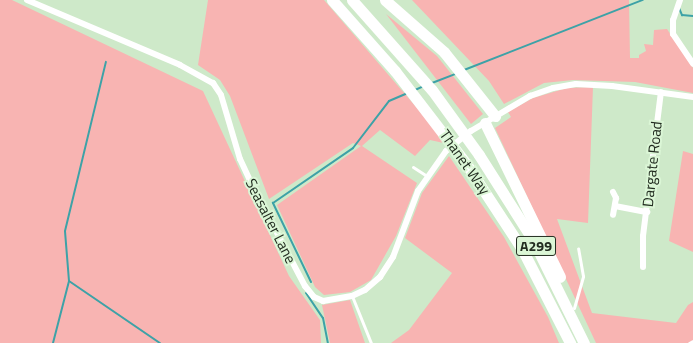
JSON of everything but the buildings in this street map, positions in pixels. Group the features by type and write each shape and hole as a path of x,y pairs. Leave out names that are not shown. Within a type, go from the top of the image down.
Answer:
{"highway":[{"name":"Thanet Way","path":"332,0 367,39 444,132 467,164 522,249 570,343"},
{"name":"Thanet Way","path":"352,0 432,90 479,155 533,240 584,343"},
{"path":"385,0 444,52 495,116"},
{"path":"485,123 519,187 574,308 584,343"}],"street":[{"name":"Seasalter Lane","path":"27,0 180,65 213,83 221,95 245,170 308,291 323,301 352,296 373,284 390,263 408,211 427,176 456,141 485,123"},
{"path":"680,1 677,8 673,34 693,64"},
{"path":"485,123 530,96 562,86 612,86 693,97"},
{"name":"Dargate Road","path":"643,267 643,236 661,92"},
{"path":"613,192 616,198 614,215"},
{"path":"615,206 647,212"}],"lane":[{"path":"413,167 427,176"},
{"path":"574,308 583,276 578,248"},
{"path":"352,296 371,343"},
{"path":"689,343 693,341"}],"shaded area":[{"path":"0,0 12,0 203,91 289,276 320,320 321,343 0,343"},
{"path":"208,0 324,0 448,144 430,140 415,156 380,130 362,146 417,183 396,236 371,280 350,292 324,295 315,287 277,205 361,146 353,143 269,199 230,96 220,80 198,65"},
{"path":"412,0 629,0 630,58 639,58 639,55 646,51 644,44 653,45 654,30 667,29 693,68 693,93 635,82 573,80 544,83 504,104 489,81"},
{"path":"386,14 437,56 483,114 471,124"},
{"path":"593,87 588,223 557,219 592,313 676,323 688,305 693,302 693,343 596,343 495,128 511,117 508,112 533,98 567,88"},
{"path":"683,151 693,154 693,252 669,241"},
{"path":"449,156 504,237 548,317 559,343 391,343 409,330 452,273 405,238 422,193"},
{"path":"350,300 365,343 330,343 322,305"}],"waterway":[{"path":"464,70 643,0"},
{"path":"679,8 682,15 693,16"},
{"path":"53,343 69,281 65,231 106,62"},
{"path":"432,83 456,74"},
{"path":"415,90 424,86"},
{"path":"311,282 273,203 353,148 389,101 408,93"},
{"path":"69,281 160,343"},
{"path":"306,293 323,318 328,343"}]}
